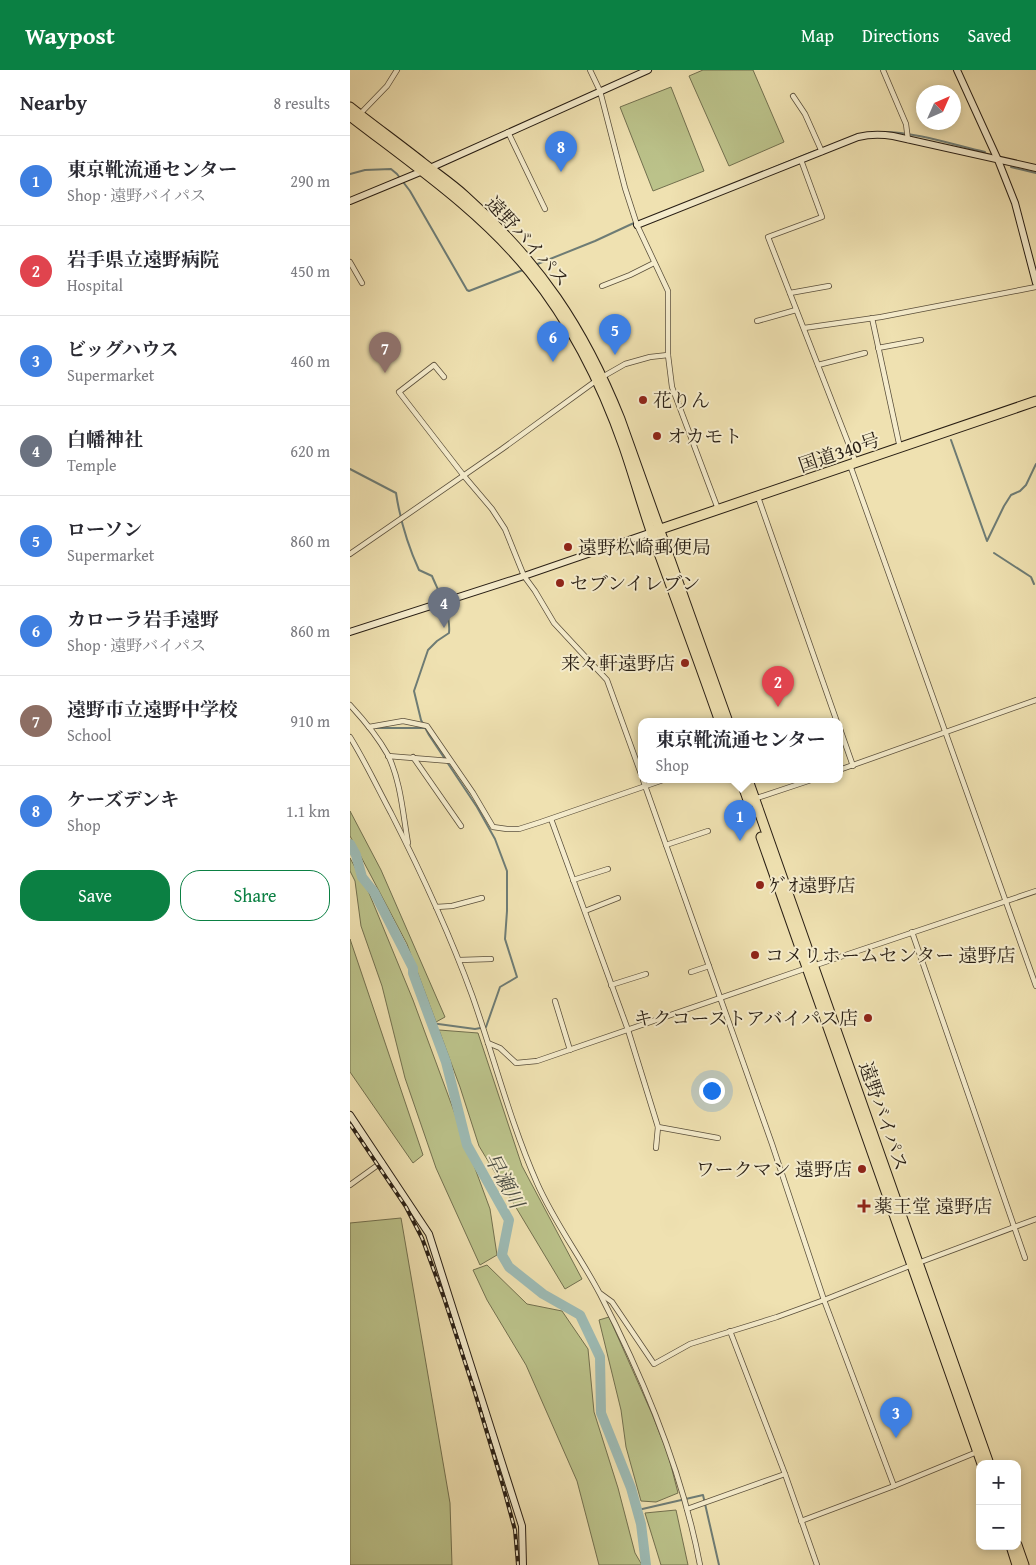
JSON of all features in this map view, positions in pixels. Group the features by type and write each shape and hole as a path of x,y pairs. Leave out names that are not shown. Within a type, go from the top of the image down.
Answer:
{"highway":[{"name":"遠野バイパス","path":"350,108 355,116 426,170 511,250 560,313 600,379 620,419 719,718"},
{"name":"国道340号","path":"656,531 1036,401"},
{"name":"遠野バイパス","path":"656,531 726,718"},
{"name":"遠野バイパス","path":"742,783 988,1460"},
{"name":"遠野バイパス","path":"749,783 810,967"},
{"name":"遠野バイパス","path":"915,1264 981,1460"},
{"path":"1012,1550 1017,1565"},
{"path":"1019,1550 1024,1565"}],"street":[{"path":"355,116 387,86 397,70"},
{"path":"590,70 600,92 625,188 637,225 668,291 668,354 672,387 718,510"},
{"path":"350,201 426,170 648,70"},
{"path":"883,70 906,124 908,139"},
{"path":"958,70 1015,203 1036,283"},
{"path":"793,96 805,114 821,149"},
{"path":"508,132 545,209"},
{"path":"637,225 801,160 821,149 868,135 881,134 908,139 1036,168"},
{"path":"801,160 822,217 768,237 818,365 1036,986"},
{"path":"350,262 362,283"},
{"path":"602,286 654,263"},
{"path":"790,293 829,286"},
{"path":"804,328 872,318 1036,287"},
{"path":"757,321 796,310"},
{"path":"872,318 900,448"},
{"path":"878,348 921,340"},
{"path":"818,365 865,353"},
{"path":"350,554 600,379 625,364 668,354"},
{"path":"444,377 434,365 399,392 492,509 504,529 524,576 554,623 607,680 638,766"},
{"path":"758,497 837,718"},
{"path":"350,632 656,531"},
{"path":"843,769 1036,700"},
{"path":"350,705 369,727 388,756 398,786 408,847"},
{"path":"369,727 403,721 426,726 473,793 493,827 519,828 654,783"},
{"path":"350,737 408,847 448,932 488,1042 519,1140 537,1185 599,1293 657,1417 687,1508 700,1565"},
{"path":"843,737 853,766"},
{"path":"388,756 450,761"},
{"path":"413,758 461,826"},
{"path":"644,783 772,1144 824,1300 894,1486"},
{"path":"754,799 802,783"},
{"path":"551,818 628,1030 658,1127 656,1148"},
{"path":"666,845 708,831"},
{"path":"573,880 608,869"},
{"path":"488,1042 500,1048 516,1063 537,1061 1036,891"},
{"path":"436,906 452,906 482,898"},
{"path":"584,911 618,898"},
{"path":"912,932 1025,1258"},
{"path":"459,960 491,959"},
{"path":"691,972 709,966"},
{"path":"611,985 646,974"},
{"path":"556,1001 570,1050"},
{"path":"350,1115 429,1234 435,1248 522,1526 523,1565"},
{"path":"658,1127 718,1138"},
{"path":"350,1185 382,1162"},
{"path":"599,1293 612,1302 654,1364 690,1344 824,1300 1036,1219"},
{"path":"730,1331 785,1474 817,1565"},
{"path":"801,1521 978,1452"},
{"path":"687,1508 785,1474"}],"green space":[{"path":"703,70 753,70 784,142 729,166 689,76"},
{"path":"671,87 704,171 653,191 620,107"},
{"path":"350,811 381,870 445,1017 436,1022 407,944 350,836"},
{"path":"350,858 369,893 413,1000 490,1209 497,1255 480,1265 436,1168 405,1078 382,986 361,926 355,881 350,871"},
{"path":"350,939 423,1155 413,1163 350,1072"},
{"path":"439,1030 478,1033 522,1166 582,1279 565,1289 479,1146"},
{"path":"401,1218 450,1503 452,1565 350,1565 350,1223"},
{"path":"487,1265 527,1304 562,1311 588,1349 594,1412 618,1488 635,1553 642,1565 599,1565 577,1481 526,1365 487,1300 473,1270"},
{"path":"609,1317 668,1454 678,1493 656,1502 641,1501 626,1447 621,1410 599,1320"},
{"path":"676,1510 688,1565 661,1565 645,1513"}],"waterway":[{"path":"884,132 921,136 985,152"},
{"path":"743,180 815,151"},
{"path":"1011,167 1036,173"},
{"path":"350,174 365,170 391,169 397,174 410,191 467,290 469,291 523,270"},
{"path":"535,265 636,222"},
{"path":"951,440 987,541 1004,506 1011,495 1020,491 1026,485 1036,464"},
{"path":"350,469 396,493 405,532 415,561 419,570 432,576 444,604 448,618 449,633 428,650 414,691 421,720 477,807 495,839 507,871 505,939 517,977 500,987 486,1027 475,1029 431,1023"},
{"path":"994,553 1031,577 1034,584"},
{"path":"375,728 425,728"},
{"name":"早瀬川","path":"350,844 356,855 362,877 374,892 413,968 413,973 446,1062 467,1145 509,1220 502,1255 509,1267 543,1294 580,1315 600,1357 601,1413 631,1488 641,1524 646,1565"},
{"path":"638,1510 703,1495 719,1565"}],"railway":[{"path":"350,1124 406,1207 422,1238 444,1298 503,1486 515,1530 518,1565"}],"place":[{"name":"ケーズデンキ","path":"561,172"},
{"name":"ローソン","path":"615,355"},
{"name":"カローラ岩手遠野","path":"553,362"},
{"name":"遠野市立遠野中学校","path":"385,373"},
{"name":"花りん","path":"643,400"},
{"name":"オカモト","path":"657,436"},
{"name":"遠野松崎郵便局","path":"568,547"},
{"name":"セブンイレブン","path":"560,583"},
{"name":"白幡神社","path":"444,628"},
{"name":"来々軒遠野店","path":"685,663"},
{"name":"岩手県立遠野病院","path":"778,707"},
{"name":"東京靴流通センター","path":"740,841"},
{"name":"ｹﾞｵ遠野店","path":"760,885"},
{"name":"コメリホームセンター 遠野店","path":"755,955"},
{"name":"キクコーストアバイパス店","path":"868,1018"},
{"name":"ワークマン 遠野店","path":"862,1169"},
{"name":"薬王堂 遠野店","path":"864,1206"},
{"name":"ビッグハウス","path":"896,1438"}]}
